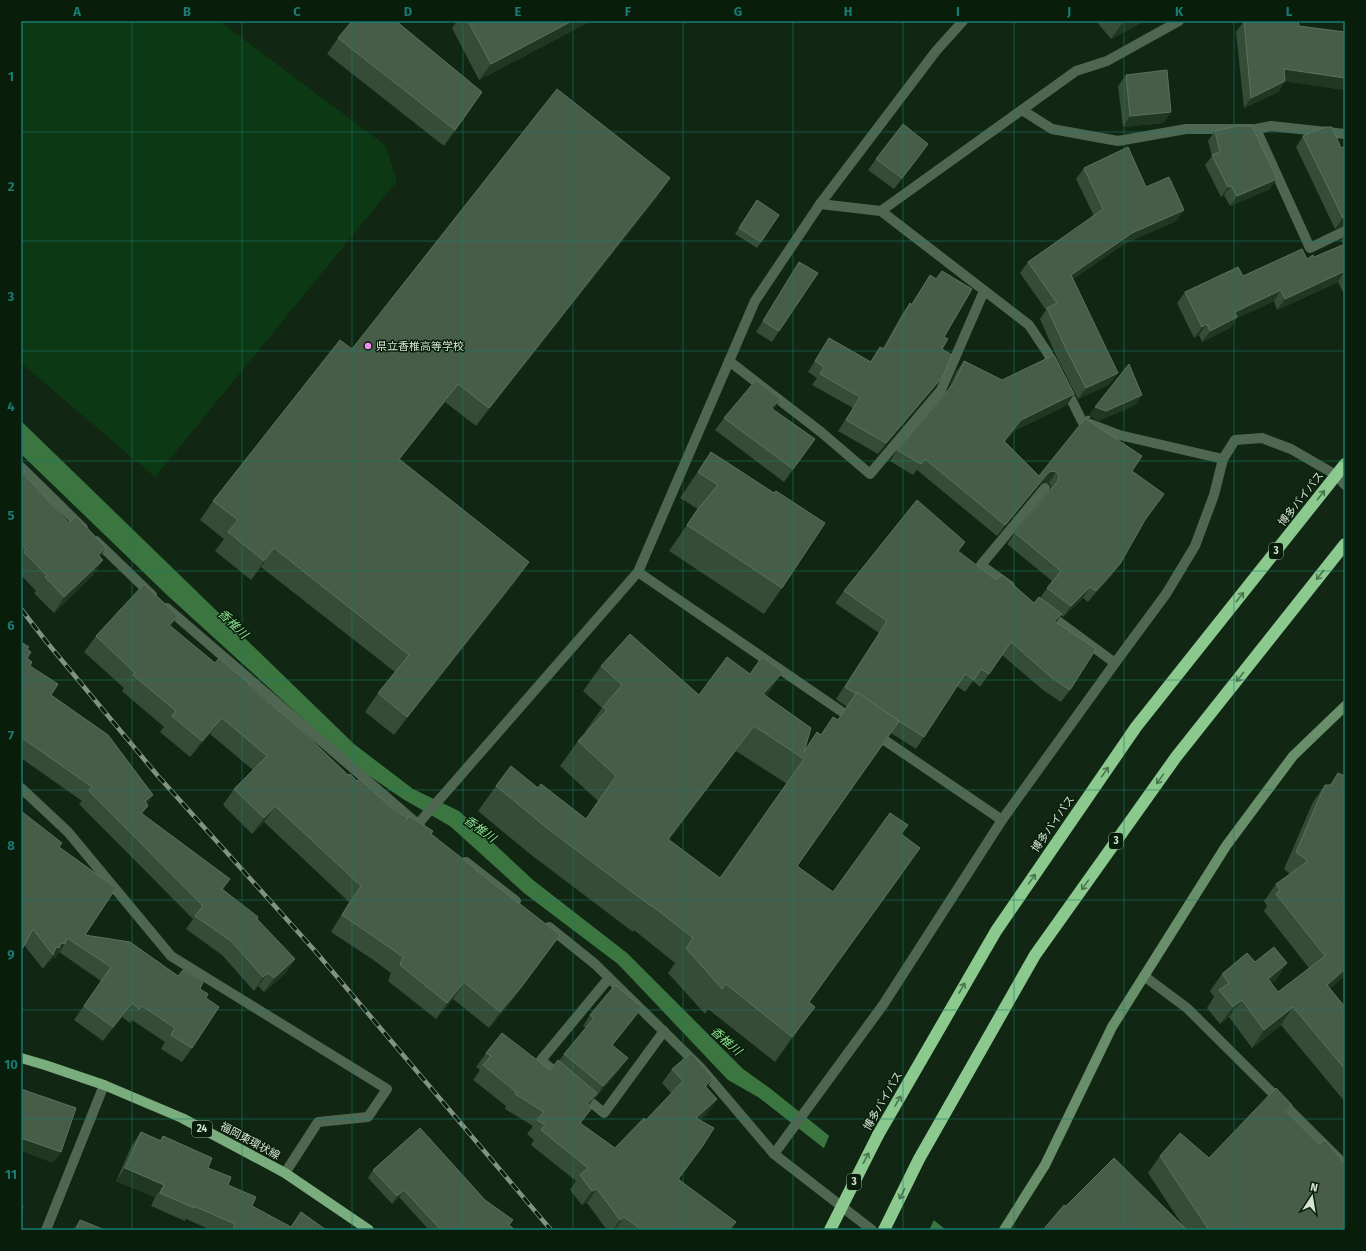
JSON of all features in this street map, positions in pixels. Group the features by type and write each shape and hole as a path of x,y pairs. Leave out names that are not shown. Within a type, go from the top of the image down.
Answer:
{"highway":[{"name":"博多バイパス","path":"830,1230 878,1135 996,931 1136,727 1345,464"},
{"name":"3","path":"884,1230 920,1159 1036,955 1176,757 1345,544"}],"main road":[{"name":"福岡東環状線","path":"21,1058 104,1085 182,1118 286,1173 369,1230"}],"street":[{"path":"418,824 638,572 755,301 820,204 936,51 963,21"},
{"path":"881,211 1076,71 1107,61 1179,21"},
{"path":"1022,110 1052,129 1118,141 1186,129 1256,129 1271,126 1345,134"},
{"path":"1256,129 1310,248 1345,231"},
{"path":"820,204 881,211 1029,325 1047,352 1082,421 1119,435 1223,458"},
{"path":"729,361 821,432 870,474 940,390 984,291"},
{"path":"774,1154 882,1005 1002,820 1114,663 1166,594 1195,546 1214,495 1223,458 1235,440 1262,438 1291,449 1336,475 1345,485"},
{"path":"21,467 143,587 430,834"},
{"path":"1019,593 981,565 1045,488"},
{"path":"638,572 1002,820"},
{"path":"1038,607 1114,663"},
{"path":"1004,1230 1045,1165 1112,1027 1226,846 1292,756 1345,706"},
{"path":"21,788 68,832 171,956 387,1089 368,1117 318,1122 286,1173"},
{"path":"461,858 522,906"},
{"path":"540,920 595,964 700,1067 774,1154 872,1230"},
{"path":"1144,976 1188,1008 1345,1165"},
{"path":"609,978 541,1060 604,1113 664,1031"},
{"path":"46,1230 104,1085"}],"shaded area":[{"path":"21,21 222,21 222,23 385,145 397,181 155,477 21,363"},
{"path":"21,421 354,744 413,789 459,811 533,880 627,953 743,1069 771,1089 946,1230 929,1230 758,1097 728,1080 618,964 524,893 450,826 403,799 355,766 167,595 21,454"}],"pier":[{"path":"830,1134 935,1218 929,1230 926,1230 823,1150"}],"building":[{"path":"352,21 396,21 482,92 455,130 338,38"},
{"path":"468,21 572,21 491,64"},
{"path":"1244,21 1298,21 1299,26 1345,32 1345,78 1284,69 1285,81 1251,98"},
{"path":"1167,70 1171,112 1130,116 1126,75"},
{"path":"557,89 670,178 489,408 458,384 399,459 529,562 407,717 378,693 409,655 274,548 264,561 228,532 238,520 213,501 340,340 352,349"},
{"path":"903,124 928,144 902,178 876,159"},
{"path":"1237,126 1252,126 1277,179 1237,196 1231,186 1228,187 1212,155 1220,152 1215,131"},
{"path":"1325,127 1332,127 1341,148 1345,146 1345,217 1343,218 1303,136"},
{"path":"1128,147 1146,187 1169,177 1184,210 1132,233 1071,275 1118,373 1086,388 1047,308 1057,303 1028,262 1103,209 1084,168"},
{"path":"757,200 779,215 761,242 739,228"},
{"path":"1345,244 1345,271 1285,299 1281,290 1235,312 1237,317 1210,331 1207,324 1202,327 1185,292 1238,267 1243,276 1302,249 1307,259 1313,255 1314,257"},
{"path":"799,262 818,273 779,331 763,321"},
{"path":"942,271 972,289 944,337 948,339 942,349 952,355 943,376 886,443 846,420 860,397 820,374 824,367 815,361 829,338 871,362 880,347 884,349 910,303 912,305 930,275 936,279"},
{"path":"1054,355 1074,394 1021,420 1004,441 1039,476 1087,416 1090,417 1086,419 1142,456 1132,471 1164,494 1145,520 1120,564 1096,591 1090,587 1071,606 1047,588 1061,571 1015,533 1058,481 1059,475 1056,472 1051,471 1048,473 1005,525 925,459 921,464 897,450 954,383 964,361 1002,380"},
{"path":"1129,364 1142,395 1106,411 1095,407"},
{"path":"756,380 781,399 771,408 815,439 793,469 724,418"},
{"path":"711,452 774,493 776,491 825,523 782,588 687,525 697,510 718,485 698,472"},
{"path":"21,471 69,523 76,516 106,548 98,555 103,560 64,597 45,577 47,576 24,552 26,549 21,544"},
{"path":"917,500 965,542 958,551 996,580 1002,575 1034,603 1039,597 1062,614 1054,621 1096,649 1070,690 1052,678 1011,642 989,674 981,669 974,680 965,674 924,737 857,692 856,694 845,687 887,621 844,591"},
{"path":"144,584 178,616 169,625 215,663 219,658 250,684 249,686 298,727 348,775 350,774 357,781 360,779 405,821 409,816 433,831 431,834 560,935 522,986 500,1012 464,982 447,1003 400,965 403,957 342,915 361,886 275,806 264,818 234,789 267,756 222,718 202,741 172,716 176,711 133,675 135,673 96,636"},
{"path":"630,634 699,695 727,657 750,674 762,657 783,672 763,694 811,728 804,752 817,732 821,735 833,717 838,720 857,692 899,721 797,866 833,892 890,813 908,825 901,834 920,848 809,1002 815,1007 792,1037 726,984 722,989 686,948 693,938 547,828 496,786 511,766 538,788 541,784 586,819 616,776 578,741 607,710 603,707 622,685 601,666","holes":["754,726 804,759 720,878 668,839"]},
{"path":"21,642 29,647 27,649 31,652 27,658 32,662 30,666 58,684 51,695 108,735 153,795 145,801 148,806 141,813 230,879 222,889 258,917 257,919 295,959 274,978 268,973 263,977 231,941 195,916 203,906 89,791 92,787 21,737"},
{"path":"1338,773 1345,776 1345,969 1327,985 1345,1007 1345,1069 1293,1007 1264,1030 1242,1000 1233,1007 1219,990 1229,983 1222,974 1247,953 1255,962 1274,947 1287,963 1268,979 1278,992 1325,956 1276,894 1280,890 1276,884 1308,861 1296,852 1325,785 1331,785"},
{"path":"21,811 62,843 59,847 116,888 85,935 130,942 178,976 183,970 203,982 200,989 208,994 206,998 219,1007 192,1048 171,1035 175,1028 142,1006 139,1009 132,1003 113,1027 84,1006 111,967 67,938 65,944 61,943 59,948 56,947 53,955 33,929 21,951"},
{"path":"615,985 642,1007 612,1045 628,1058 603,1086 564,1054 594,1018 590,1015"},
{"path":"502,1033 550,1070 558,1060 597,1093 587,1104 592,1108 580,1123 615,1148 644,1118 646,1120 683,1081 672,1069 691,1053 713,1078 705,1086 717,1099 696,1118 714,1128 678,1179 736,1222 729,1230 642,1230 624,1217 620,1220 597,1189 592,1191 580,1175 588,1168 541,1130 545,1125 537,1120 544,1112 515,1094 516,1092 483,1065 491,1056 486,1053"},
{"path":"1276,1088 1292,1105 1286,1111 1319,1144 1325,1140 1345,1164 1345,1230 1209,1230 1160,1156 1180,1133 1209,1158"},
{"path":"21,1089 76,1108 61,1152 21,1138"},
{"path":"420,1128 485,1200 513,1220 509,1225 515,1230 441,1230 404,1190 397,1196 373,1170"},
{"path":"141,1132 161,1141 163,1136 212,1158 208,1168 231,1177 228,1185 256,1197 252,1206 291,1227 301,1212 326,1230 233,1230 235,1224 160,1193 164,1185 125,1168"},
{"path":"1114,1158 1187,1230 1043,1230 1064,1205 1066,1206"},
{"path":"80,1220 105,1230 76,1230"}],"railway":[{"path":"21,609 158,776 316,952 551,1230"}],"place":[{"name":"県立香椎高等学校","path":"368,346"}],"water label":[{"name":"香椎川","path":"233,624"},
{"name":"香椎川","path":"480,829"},
{"name":"香椎川","path":"726,1041"}]}
